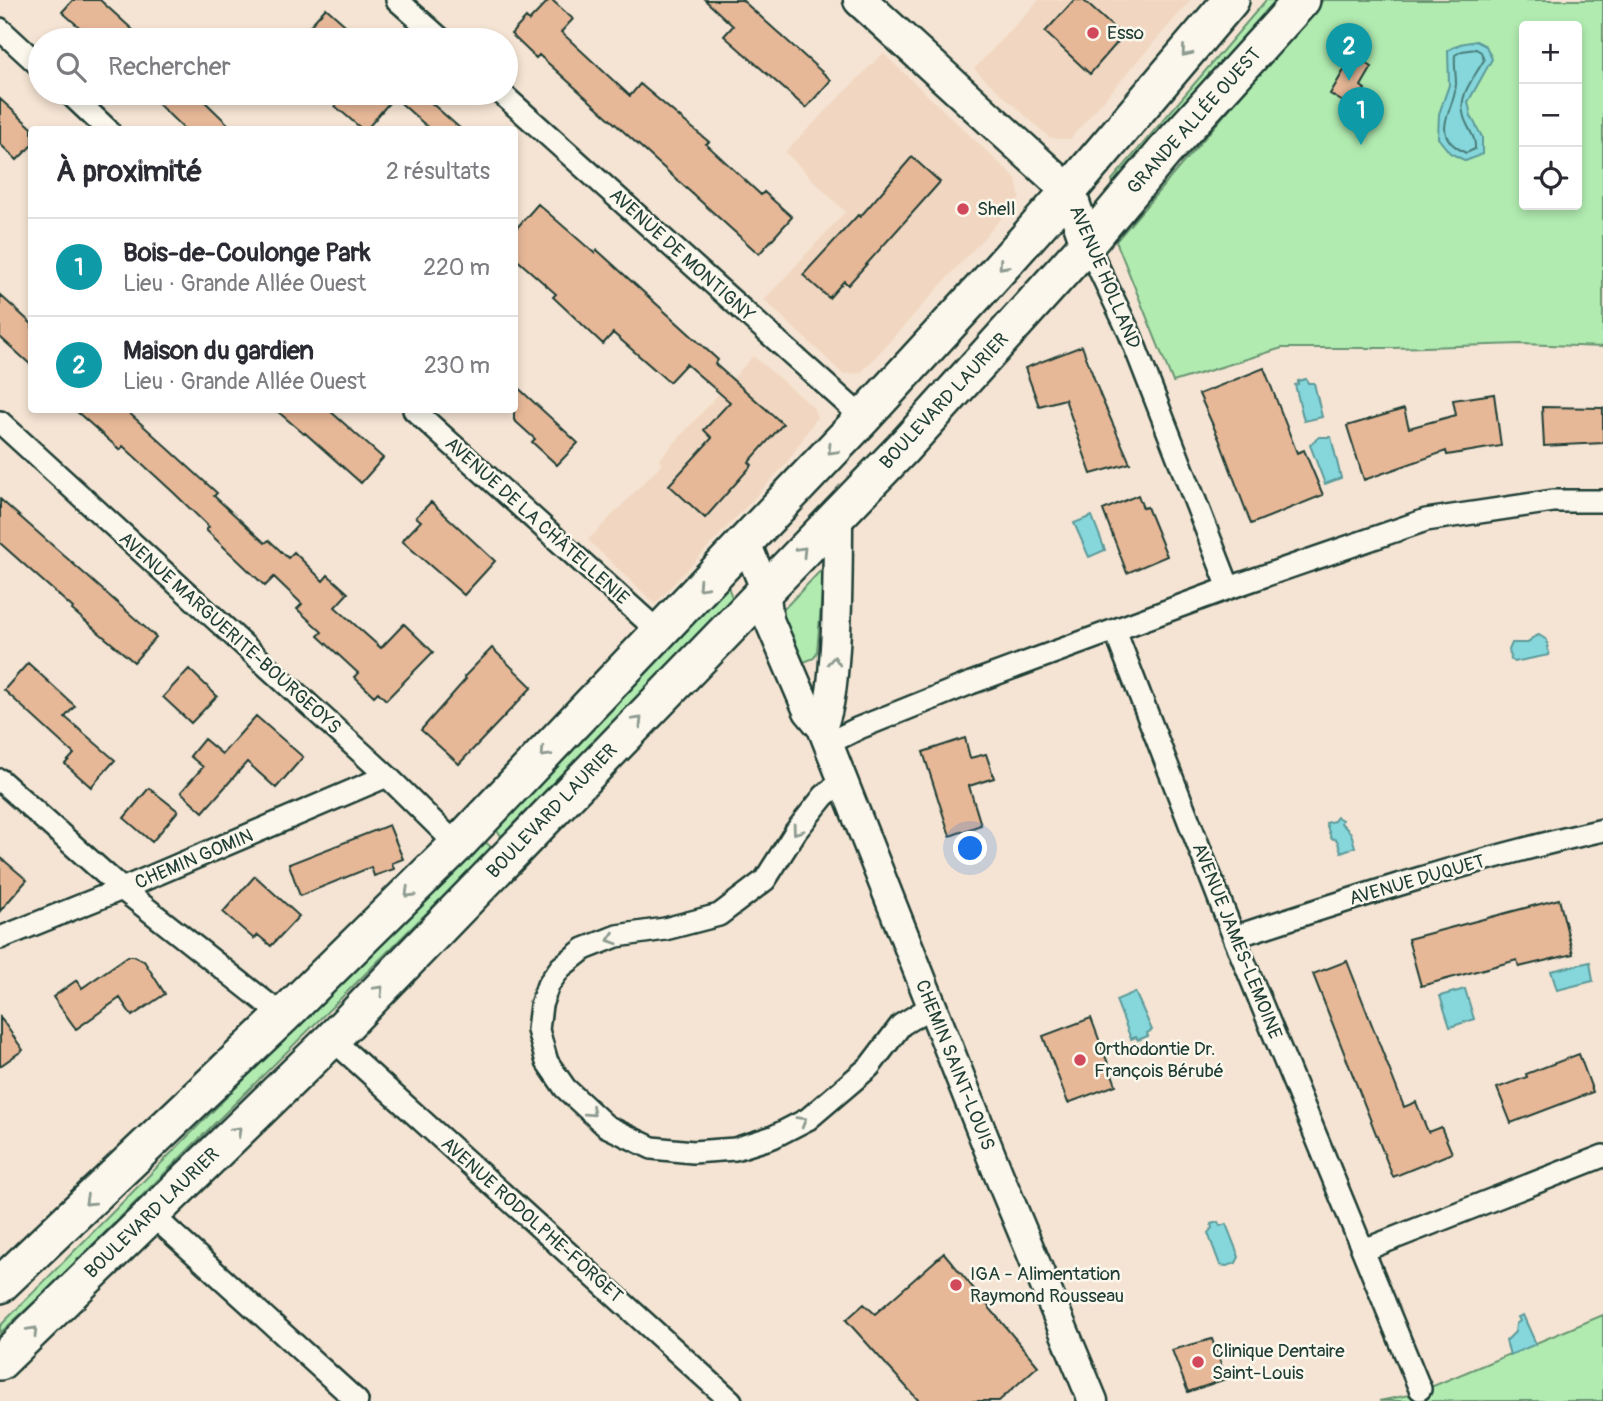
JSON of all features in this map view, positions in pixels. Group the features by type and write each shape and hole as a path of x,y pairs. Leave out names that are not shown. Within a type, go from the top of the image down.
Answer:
{"main road":[{"name":"AVENUE HOLLAND","path":"860,0 1069,191 1087,244"},
{"path":"0,1285 284,1016 457,845 863,418 1069,191 1231,0"},
{"name":"GRANDE ALLÉE OUEST","path":"1087,244 1165,151 1302,0"},
{"name":"BOULEVARD LAURIER","path":"0,1362 332,1039 838,512 902,449 1087,244"}],"street":[{"path":"397,0 428,28"},
{"path":"0,29 28,55"},
{"path":"82,105 104,126"},
{"name":"AVENUE DE MONTIGNY","path":"514,105 863,418"},
{"name":"AVENUE HOLLAND","path":"1087,244 1130,334 1229,588"},
{"name":"AVENUE DE LA CHÂTELLENIE","path":"417,413 659,632"},
{"name":"AVENUE MARGUERITE-BOURGEOYS","path":"0,422 387,776 457,845"},
{"path":"838,512 836,628 830,708 825,736 859,728 971,683 1229,588 1426,520 1553,501 1603,502"},
{"name":"CHEMIN SAINT-LOUIS","path":"746,540 765,589 769,620 808,711 825,736 1093,1401"},
{"name":"AVENUE JAMES-LEMOINE","path":"1115,631 1234,937 1420,1389"},
{"name":"CHEMIN GOMIN","path":"0,938 387,776"},
{"path":"0,780 122,889 284,1016"},
{"path":"843,780 824,796 796,831 765,880 719,915 666,929 617,936 584,949 561,967 548,985 541,1005 538,1030 547,1062 565,1088 606,1126 652,1148 693,1152 734,1149 773,1138 808,1119 869,1067 901,1024 932,1006"},
{"name":"AVENUE DUQUET","path":"1234,937 1363,894 1603,830"},
{"name":"AVENUE RODOLPHE-FORGET","path":"332,1039 731,1401"},
{"path":"1364,1250 1603,1156"},
{"path":"151,1214 357,1401"}],"shaded area":[{"path":"1039,0 1191,0 1070,139 1057,139 1049,137 974,69"},
{"path":"883,53 1016,179 1020,198 861,373 843,374 764,300 845,212 785,152"},
{"path":"753,356 813,407 817,417 786,464 655,604 588,540 662,464 659,460"}],"green space":[{"path":"1266,0 1276,0 1113,183 1112,180"},
{"path":"1323,0 1603,0 1603,347 1521,344 1282,348 1173,382 1116,241"},
{"path":"822,569 817,652 814,658 804,662 800,661 780,613"},
{"path":"727,584 733,600 502,836 493,828"},
{"path":"482,839 492,848 42,1295 0,1333 0,1326"},
{"path":"1603,1315 1603,1401 1379,1401 1414,1394"}],"water":[{"path":"1476,41 1486,46 1492,59 1468,102 1471,116 1482,137 1482,154 1466,161 1450,153 1438,138 1439,114 1449,85 1448,50"},
{"path":"1306,379 1308,383 1314,383 1322,417 1304,421 1295,385"},
{"path":"1319,437 1331,437 1341,478 1325,484 1310,445"},
{"path":"1092,516 1105,550 1089,557 1074,523"},
{"path":"1539,635 1547,640 1549,655 1514,662 1511,660 1509,650 1512,643 1528,643"},
{"path":"1337,817 1351,833 1355,847 1341,852 1337,840 1331,838 1326,823"},
{"path":"1590,962 1593,981 1557,990 1551,971"},
{"path":"1465,989 1474,1019 1450,1027 1440,996"},
{"path":"1135,992 1152,1030 1147,1033 1148,1036 1138,1040 1136,1037 1131,1039 1116,1000"},
{"path":"1218,1222 1220,1226 1226,1224 1239,1257 1236,1263 1227,1266 1220,1265 1208,1233 1212,1228 1211,1224"},
{"path":"1523,1315 1536,1344 1510,1355 1506,1341 1515,1332 1516,1324 1520,1321 1518,1317"}],"building":[{"path":"73,0 100,0 131,28 80,28 62,12"},
{"path":"552,0 573,19 561,32 630,96 640,84 709,142 706,144 761,195 764,192 792,217 759,254 539,55 536,58 518,41 517,28 526,18 529,21"},
{"path":"705,0 742,0 831,80 806,108 724,36 733,26"},
{"path":"1074,0 1083,0 1123,36 1090,74 1045,32"},
{"path":"326,8 348,28 308,28"},
{"path":"1353,55 1372,67 1361,86 1365,89 1353,108 1330,94"},
{"path":"0,99 30,126 28,149 17,160 0,144"},
{"path":"159,105 208,105 230,126 181,126"},
{"path":"387,105 369,126 358,126 335,106"},
{"path":"403,105 434,105 457,126 427,126"},
{"path":"912,157 940,182 848,285 844,281 829,298 803,275 858,215 860,217"},
{"path":"538,204 594,253 597,250 718,360 715,364 783,424 749,462 752,465 705,518 669,485 712,438 704,430 730,402 686,364 669,382 613,333 603,344 553,297 556,294 518,261 518,226"},
{"path":"0,295 28,320 28,362 0,337"},
{"path":"1082,346 1130,463 1091,474 1065,399 1039,406 1025,368"},
{"path":"1264,368 1297,453 1304,450 1323,495 1251,524 1199,394"},
{"path":"518,388 578,443 557,465 532,442 535,439 514,420 514,413 518,413"},
{"path":"1494,394 1501,446 1447,455 1446,451 1364,480 1347,426 1404,409 1409,428 1456,415 1453,400"},
{"path":"1542,407 1603,408 1603,443 1544,446"},
{"path":"78,413 129,413 217,493 214,496 265,543 269,540 288,558 294,552 323,581 328,575 348,593 335,607 381,648 404,624 433,652 386,700 378,692 374,696 354,677 358,673 318,636 322,632 297,609 302,604 274,577 265,586 206,530 209,527 174,493 123,446 120,450"},
{"path":"280,413 332,413 383,458 361,483"},
{"path":"1138,495 1143,508 1147,507 1167,556 1127,573 1103,510"},
{"path":"0,499 156,637 134,662 72,610 73,608 0,543"},
{"path":"431,502 495,561 464,595 402,541 421,521 416,517"},
{"path":"492,648 532,687 459,764 421,730 466,679 464,677"},
{"path":"28,663 75,706 65,717 115,760 91,787 65,764 74,754 4,690"},
{"path":"189,669 217,696 191,723 163,697"},
{"path":"256,716 303,757 276,788 247,762 203,812 181,792 203,767 190,756 204,739 222,754"},
{"path":"965,738 970,758 986,754 994,778 969,786 981,825 950,836 923,752"},
{"path":"149,788 178,811 152,842 124,818"},
{"path":"389,825 403,859 392,863 394,869 374,876 371,867 300,896 289,864"},
{"path":"0,857 27,880 0,911"},
{"path":"255,876 299,916 271,946 258,935 254,939 223,912"},
{"path":"1559,899 1573,954 1519,967 1517,960 1421,986 1408,939"},
{"path":"128,956 144,961 165,994 132,1016 120,998 76,1029 53,997 77,980 82,988"},
{"path":"1347,961 1404,1107 1416,1102 1428,1132 1441,1127 1452,1153 1393,1177 1313,974"},
{"path":"0,1017 23,1050 0,1066"},
{"name":"Orthodontie Dr. François Bérubé","path":"1091,1018 1116,1085 1068,1103 1043,1036"},
{"path":"1579,1054 1593,1092 1511,1123 1497,1088"},
{"path":"944,1253 1038,1366 999,1401 919,1401 846,1320 864,1304 875,1314"},
{"name":"Clinique Dentaire Saint-Louis","path":"1212,1339 1226,1379 1188,1392 1172,1350"}],"place":[{"name":"Esso","path":"1093,33"},
{"name":"Maison du gardien","path":"1349,81"},
{"name":"Bois-de-Coulonge Park","path":"1361,145"},
{"name":"Shell","path":"963,209"},
{"name":"Orthodontie Dr. François Bérubé","path":"1080,1060"},
{"name":"IGA - Alimentation Raymond Rousseau","path":"956,1285"},
{"name":"Clinique Dentaire Saint-Louis","path":"1198,1362"}]}
